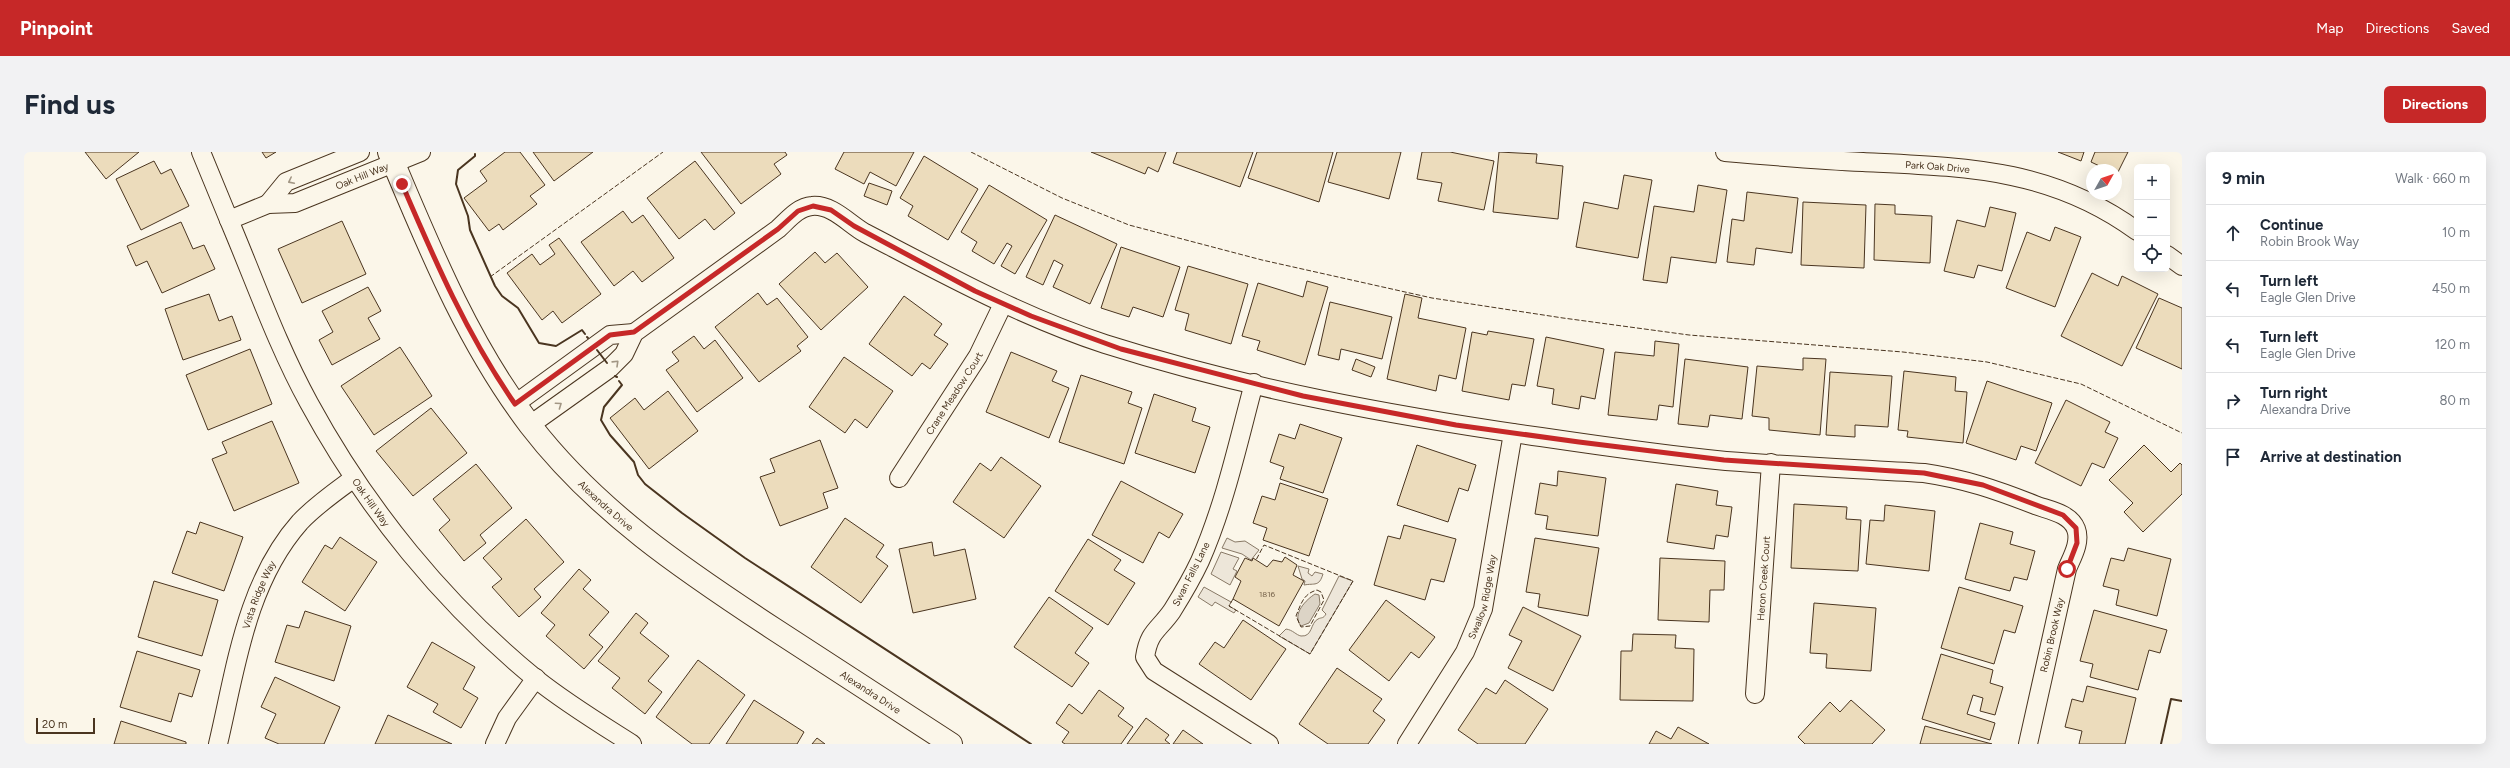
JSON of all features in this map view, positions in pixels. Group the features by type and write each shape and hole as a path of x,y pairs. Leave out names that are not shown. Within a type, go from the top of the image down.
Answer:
{"street":[{"path":"201,152 229,220"},
{"name":"Oak Hill Way","path":"268,204 286,182 360,152"},
{"path":"392,158 421,152"},
{"name":"Park Oak Drive","path":"1725,152 1806,159 1952,167 2001,172 2039,182 2074,196 2108,212 2134,229"},
{"name":"Oak Hill Way","path":"392,158 330,189 295,203 268,204 229,220 293,372 329,438 354,478 396,535 437,584 497,644 536,678 632,744"},
{"name":"Alexandra Drive","path":"392,158 459,313 478,347 530,425 583,485 634,532 667,558 951,744"},
{"name":"Oak Hill Way","path":"321,168 330,189"},
{"path":"515,404 610,335 634,332 778,229 798,211 813,206 831,210 854,226 1003,304 1077,335 1121,349 1254,383 1380,411 1513,433 1717,460 1771,463"},
{"path":"2170,256 2182,266"},
{"name":"Crane Meadow Court","path":"899,478 978,356 1003,304"},
{"path":"530,425 610,368 624,354 634,332"},
{"path":"571,362 587,384"},
{"name":"Swan Falls Lane","path":"1254,383 1226,490 1209,539 1185,590 1171,613 1148,640 1145,657 1154,671 1269,744"},
{"name":"Swallow Ridge Way","path":"1407,744 1465,652 1483,610 1513,433"},
{"name":"Robin Brook Way","path":"1771,463 1924,473 1954,477 1995,489 2063,515 2076,528 2077,543 2067,569 2028,744"},
{"name":"Heron Creek Court","path":"1755,694 1771,463"},
{"name":"Vista Ridge Way","path":"218,744 245,631 263,579 276,556 301,521 317,506 354,478"},
{"path":"495,744 507,718 536,678"}],"shaded area":[{"path":"1227,538 1235,542 1245,541 1259,550 1251,560 1242,554 1222,548"},
{"path":"1221,552 1239,558 1233,569 1237,571 1230,585 1211,574"},
{"path":"1298,566 1309,569 1308,573 1312,576 1315,572 1323,574 1320,581 1316,584 1304,585 1305,581 1302,579"},
{"path":"1339,576 1353,581 1310,654 1279,636 1286,629 1291,630 1301,636 1305,636 1310,632 1315,621 1326,614 1322,610"},
{"path":"1204,587 1231,602 1229,606 1236,610 1234,613 1215,602 1212,606 1198,597"},
{"path":"1315,594 1319,595 1320,604 1309,623 1301,626 1298,621 1298,617 1301,607"}],"building":[{"path":"85,152 139,152 106,179"},
{"path":"262,152 276,152 266,158"},
{"path":"505,152 520,152 545,185 530,196 537,204 503,230 499,224 489,231 464,198 487,181 480,171"},
{"path":"533,152 593,152 554,181"},
{"path":"701,152 785,152 787,155 774,164 781,174 741,204"},
{"path":"844,152 914,152 896,186 870,172 864,184 835,169"},
{"path":"1091,152 1166,152 1158,172 1148,167 1145,174"},
{"path":"1177,152 1253,152 1240,187 1173,163"},
{"path":"1257,152 1333,152 1319,202 1248,178"},
{"path":"1337,152 1401,152 1389,199 1328,182"},
{"path":"1422,152 1450,152 1494,161 1484,210 1438,201 1442,183 1417,179"},
{"path":"1499,152 1537,154 1536,163 1563,166 1558,219 1493,212"},
{"path":"2058,152 2084,152 2081,161"},
{"path":"2095,152 2128,152 2122,164 2095,164 2091,162"},
{"path":"924,156 978,189 948,240 908,216 913,206 900,198"},
{"path":"154,161 161,174 171,169 189,206 141,230 116,179"},
{"path":"695,161 735,213 714,230 705,219 679,239 647,198"},
{"path":"1624,175 1652,180 1638,258 1576,247 1584,202 1618,209"},
{"path":"869,183 892,191 887,205 864,196"},
{"path":"989,185 1047,220 1015,274 1001,266 1012,246 1007,243 994,264 972,251 977,242 961,232"},
{"path":"1698,185 1727,190 1716,263 1671,257 1667,283 1643,280 1654,206 1694,212"},
{"path":"1747,192 1798,198 1792,253 1756,248 1754,265 1727,262 1732,219 1744,221"},
{"path":"1803,202 1866,205 1864,268 1801,265"},
{"path":"1875,204 1895,205 1895,214 1932,216 1930,263 1874,260"},
{"path":"1990,207 2016,213 2002,271 1978,265 1974,278 1944,271 1957,220 1985,227"},
{"path":"623,211 632,223 643,215 674,258 642,282 633,271 614,286 581,242"},
{"path":"1055,215 1117,244 1090,304 1053,287 1063,265 1054,260 1043,285 1026,277"},
{"path":"342,221 366,274 302,303 278,249"},
{"path":"181,222 193,249 204,245 215,269 162,293 147,261 136,266 127,246"},
{"path":"2055,227 2081,237 2055,307 2006,288 2027,232 2050,241"},
{"path":"559,238 601,294 562,323 553,311 542,320 507,273 532,254 540,265 555,254 549,245"},
{"path":"1121,247 1180,267 1163,317 1133,307 1129,317 1101,308"},
{"path":"815,252 825,263 837,253 868,287 821,330 779,284"},
{"path":"1188,266 1248,284 1231,344 1185,330 1189,314 1175,310"},
{"path":"2092,273 2118,286 2122,276 2158,294 2122,366 2061,336"},
{"path":"1307,281 1328,287 1305,365 1257,350 1260,341 1242,336 1258,283 1303,297"},
{"path":"368,287 381,311 368,318 380,339 332,365 319,340 333,332 322,311"},
{"path":"758,293 767,305 777,298 808,337 797,346 801,351 759,382 715,327"},
{"path":"209,294 219,321 232,316 241,340 183,360 165,309"},
{"path":"1405,294 1422,298 1418,318 1466,328 1456,379 1439,375 1436,391 1387,379"},
{"path":"904,296 942,324 934,335 948,344 930,369 922,363 912,376 869,344"},
{"path":"2159,298 2182,308 2182,369 2136,348"},
{"path":"1330,302 1392,317 1382,359 1341,349 1339,360 1318,355"},
{"path":"1488,331 1534,339 1525,386 1512,384 1509,400 1462,391 1472,332 1487,335"},
{"path":"694,336 704,349 715,340 743,378 697,412 666,370 679,361 672,352"},
{"path":"1546,337 1604,349 1595,399 1581,396 1579,409 1552,404 1554,389 1537,386"},
{"path":"1655,341 1679,344 1673,407 1659,405 1657,420 1608,415 1615,352 1654,356"},
{"path":"400,347 432,396 374,435 341,386"},
{"path":"250,349 272,404 208,430 186,375"},
{"path":"1011,352 1057,371 1052,381 1069,388 1049,438 986,412"},
{"path":"844,357 893,391 867,428 855,419 845,433 809,407"},
{"path":"1803,358 1826,359 1820,435 1769,430 1769,418 1752,416 1757,366 1803,370"},
{"path":"1356,359 1375,367 1371,377 1352,370"},
{"path":"1685,359 1748,367 1742,419 1710,415 1708,427 1678,424"},
{"path":"1904,371 1956,377 1955,391 1967,392 1963,443 1907,437 1908,431 1898,430"},
{"path":"1830,372 1892,376 1888,427 1855,425 1855,437 1826,435"},
{"path":"1081,375 1132,392 1128,403 1142,408 1124,464 1059,442"},
{"path":"1987,381 2052,403 2036,451 2021,446 2016,460 1966,443"},
{"path":"668,391 698,431 649,469 610,418 635,398 644,410"},
{"path":"1154,394 1196,408 1192,421 1210,427 1195,473 1135,453"},
{"path":"2066,400 2110,422 2105,432 2118,438 2104,468 2092,463 2081,486 2035,463"},
{"path":"431,408 467,453 413,496 376,451"},
{"path":"272,421 299,483 234,511 212,459 227,453 222,442"},
{"path":"1300,424 1342,438 1323,493 1280,479 1284,467 1270,462 1279,434 1295,439"},
{"path":"820,440 838,488 823,493 828,508 780,526 760,477 775,472 770,459"},
{"path":"1417,445 1476,465 1468,491 1459,488 1448,522 1397,505"},
{"path":"2144,445 2171,472 2180,463 2182,465 2182,494 2143,532 2124,512 2133,503 2109,480"},
{"path":"1001,457 1041,486 1004,538 953,502 980,463 991,471"},
{"path":"476,464 512,508 480,535 486,543 464,561 439,530 450,520 433,499"},
{"path":"1558,471 1606,478 1598,536 1546,529 1548,516 1535,514 1540,483 1557,486"},
{"path":"1121,481 1183,514 1169,538 1159,532 1143,563 1092,535"},
{"path":"1280,483 1328,499 1309,556 1263,540 1267,528 1253,523 1262,496 1275,500"},
{"path":"1676,484 1718,491 1716,505 1732,507 1728,537 1716,535 1714,549 1667,542"},
{"path":"1794,504 1847,507 1846,519 1861,520 1858,571 1791,568"},
{"path":"1885,505 1935,511 1929,571 1866,564 1870,520 1884,521"},
{"path":"845,518 884,545 876,557 888,566 861,603 811,567"},
{"path":"526,519 564,562 534,589 541,597 519,617 492,587 502,579 483,558"},
{"path":"200,522 243,537 224,591 172,573 187,531 196,534"},
{"path":"1980,523 2013,532 2010,544 2035,551 2027,580 2014,577 2010,591 1965,579"},
{"path":"1404,525 1456,539 1444,582 1431,579 1425,600 1374,585 1388,536 1400,539"},
{"path":"340,537 377,562 345,611 302,582 325,545 332,549"},
{"path":"1535,538 1599,548 1588,616 1538,607 1540,594 1526,592"},
{"path":"1088,539 1121,560 1114,570 1135,583 1108,625 1055,591"},
{"path":"932,542 934,556 965,549 976,599 913,613 899,549"},
{"path":"2128,548 2171,559 2157,616 2116,605 2119,590 2103,586 2111,558 2124,561"},
{"path":"1285,557 1297,565 1293,575 1304,581 1279,626 1233,599 1241,581 1235,577 1245,558 1252,561 1253,558 1267,567 1273,560 1282,562"},
{"path":"1660,558 1725,561 1724,590 1710,590 1709,622 1658,620"},
{"path":"579,569 591,580 583,589 609,612 589,635 603,647 584,669 546,636 555,625 541,613"},
{"path":"154,581 218,600 202,656 138,637"},
{"path":"1959,587 2023,606 2015,633 2004,630 1994,664 1941,648"},
{"path":"1049,597 1093,628 1075,653 1089,663 1072,687 1014,647"},
{"path":"1386,600 1435,637 1419,658 1411,652 1389,681 1349,650"},
{"path":"1814,603 1876,608 1871,671 1826,668 1827,654 1810,653"},
{"path":"1523,607 1581,636 1553,691 1508,668 1522,641 1509,635"},
{"path":"2094,610 2167,630 2160,653 2149,650 2138,690 2090,677 2093,664 2080,661"},
{"path":"305,611 351,626 334,681 275,662 287,625 299,628"},
{"path":"636,613 648,623 640,633 669,656 648,681 662,692 645,714 612,688 620,678 598,661"},
{"path":"1243,620 1286,649 1251,700 1199,664 1215,642 1224,648"},
{"path":"1633,634 1676,635 1675,648 1694,649 1693,701 1620,700 1621,651 1632,651"},
{"path":"432,642 475,667 463,689 478,698 461,728 433,712 438,704 407,687"},
{"path":"137,651 200,670 192,697 179,693 171,722 120,707"},
{"path":"1941,654 1993,670 1990,683 2003,687 1995,715 1980,711 1983,698 1973,695 1967,714 1995,723 1990,740 1922,719"},
{"path":"698,660 745,695 709,744 692,744 656,717"},
{"path":"1337,668 1382,699 1373,711 1385,720 1368,744 1328,744 1299,724"},
{"path":"275,677 340,707 324,744 279,744 265,738 276,714 261,707"},
{"path":"1505,680 1548,709 1525,744 1478,744 1458,730 1486,688 1496,694"},
{"path":"2087,686 2136,698 2125,744 2079,744 2082,731 2065,727 2072,699 2083,702"},
{"path":"1099,690 1124,708 1118,716 1133,727 1121,744 1065,744 1062,742 1069,732 1056,723 1069,704 1082,714"},
{"path":"754,700 804,732 797,744 726,744"},
{"path":"1851,700 1885,730 1872,744 1805,744 1798,737 1830,702 1840,712"},
{"path":"388,715 452,744 375,744"},
{"path":"1146,718 1169,735 1165,740 1170,744 1127,744"},
{"path":"121,721 186,742 186,744 114,744"},
{"path":"1925,726 1992,744 1920,744"},
{"path":"1678,727 1709,744 1649,744 1656,731 1671,739"},
{"path":"1183,730 1203,744 1173,744"},
{"path":"817,738 825,744 812,744"}],"fence":[{"path":"490,277 663,152"},
{"path":"971,152 1062,198 1129,225 1262,260 1432,298 1563,318 1689,335 1903,352 1987,362 2081,384 2182,433"},
{"path":"1233,599 1229,606 1310,654 1353,581 1264,545 1256,560"},
{"path":"1317,590 1321,592 1324,600 1310,626 1301,627 1296,616 1299,607 1309,594 1317,590"}],"wall":[{"path":"475,154 475,156 458,170 456,184 468,216 470,230 495,286 502,296 518,308 539,343 556,346 582,330 585,334"},
{"path":"597,350 607,363"},
{"path":"619,381 622,385 604,407 601,420 610,435 634,462 638,475 645,484 682,513 745,558 1031,744"},
{"path":"2161,744 2171,699 2182,701"}],"route":[{"path":"402,184 459,313 498,380 515,404 610,335 634,332 778,229 798,211 813,206 831,210 854,226 975,291 1077,335 1165,361 1303,396 1456,425 1579,442 1724,460 1924,473 1954,477 1983,485 2063,515 2076,528 2077,543 2067,569"}]}
